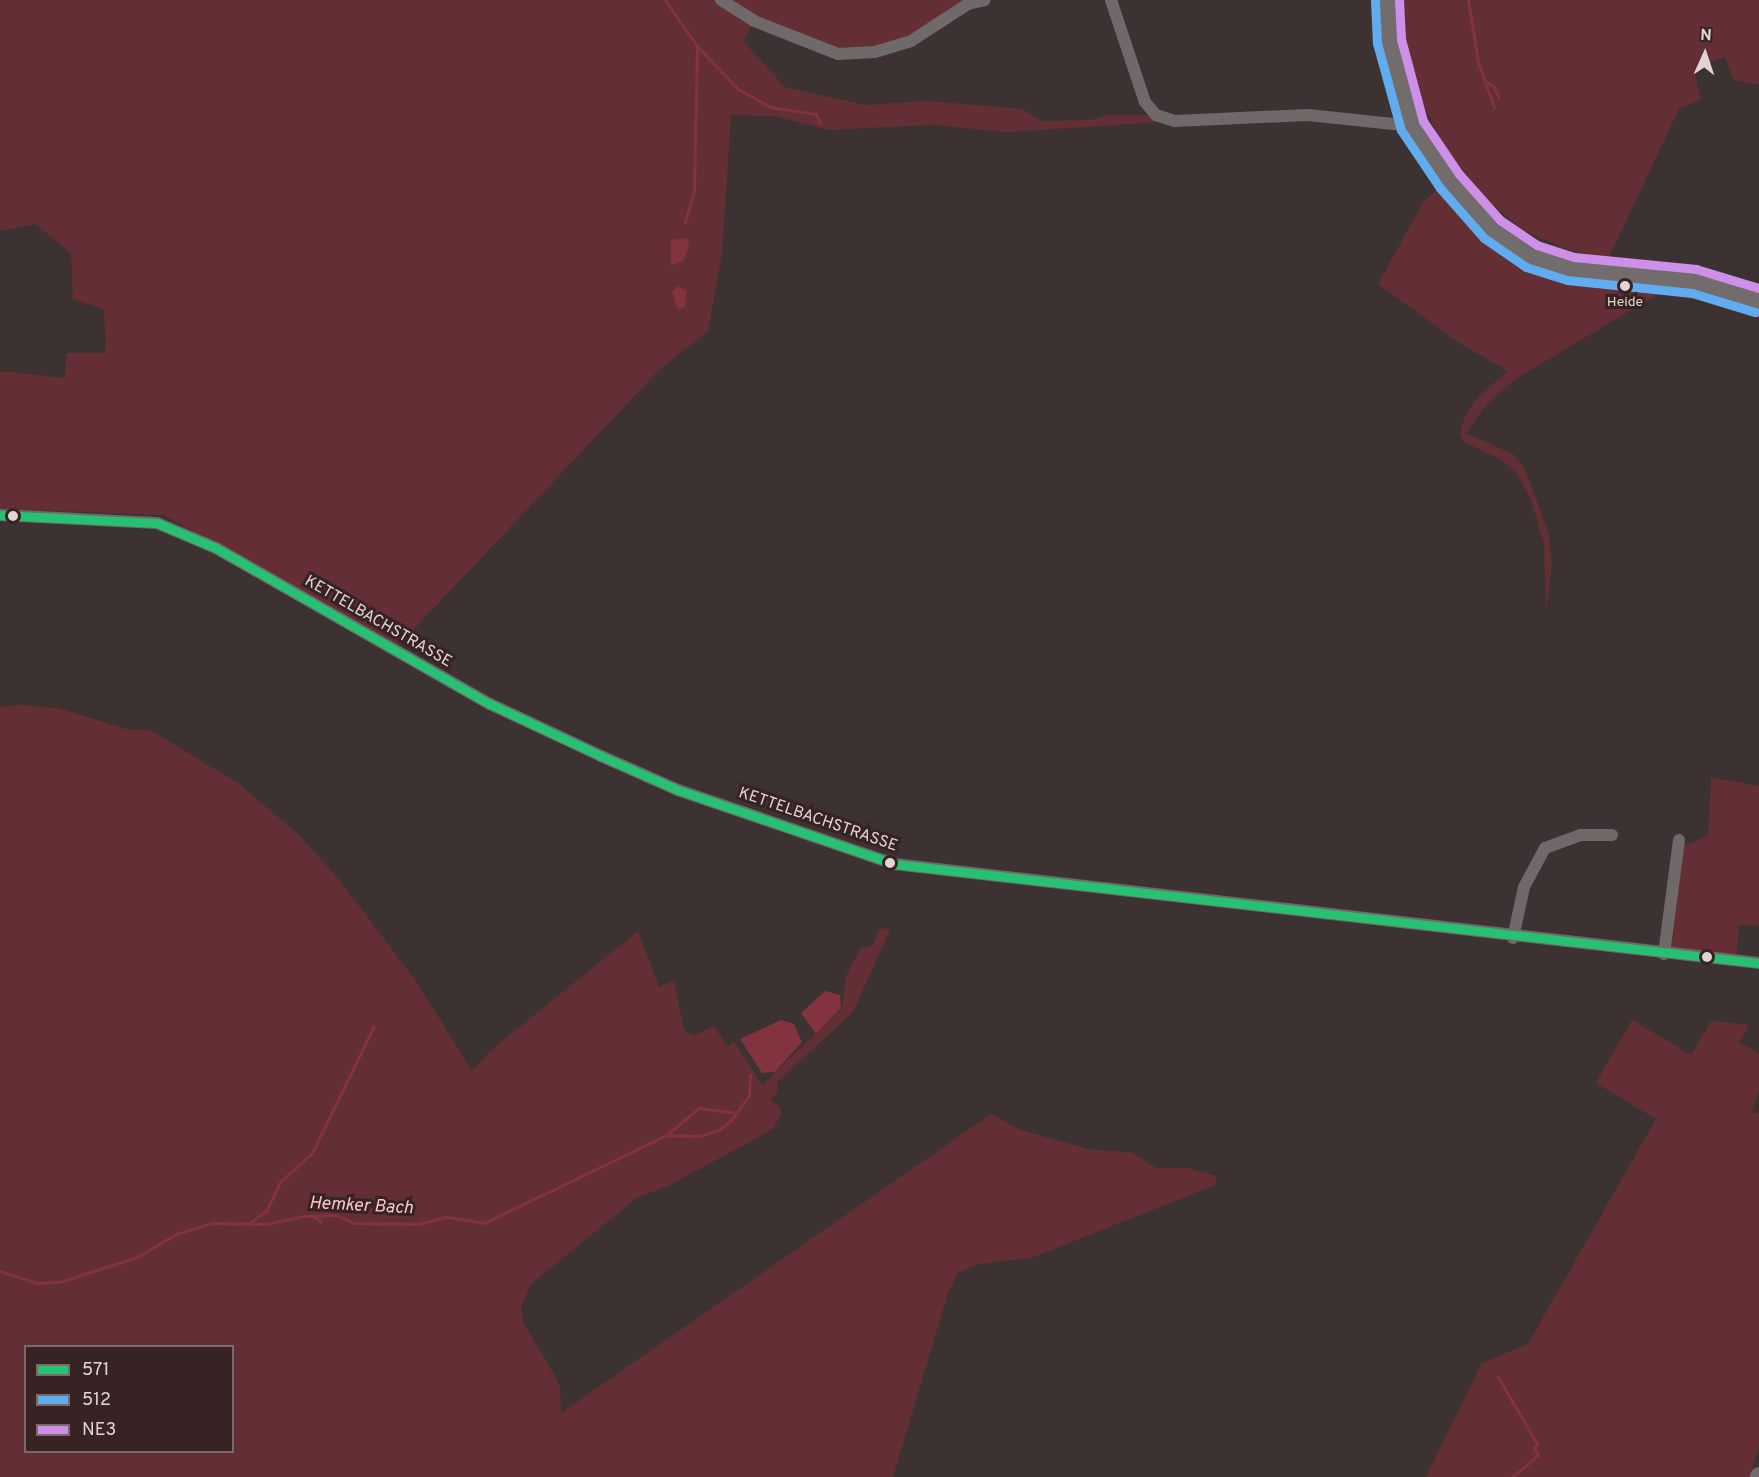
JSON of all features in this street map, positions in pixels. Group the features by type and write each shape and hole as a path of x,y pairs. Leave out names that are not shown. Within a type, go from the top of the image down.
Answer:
{"main road":[{"path":"1386,0 1389,41 1412,126 1475,212 1492,229 1532,256 1571,269 1694,281 1759,302"}],"street":[{"path":"721,0 754,21 838,54 875,52 911,41 968,4 985,0"},
{"path":"1111,0 1145,102 1156,115 1175,121 1308,115 1412,126"},
{"name":"KETTELBACHSTRASSE","path":"0,515 157,523 216,548 490,704 601,756 678,790 894,864 1513,938 1759,963"},
{"path":"1513,938 1524,886 1545,848 1572,837 1612,836"},
{"path":"1664,954 1679,840"}],"shaded area":[{"path":"0,0 985,0 911,41 838,54 754,21 743,41 785,87 864,105 928,101 1023,109 1040,121 1090,120 1108,115 1156,115 1175,121 1007,132 934,125 829,130 775,116 731,115 722,254 708,331 659,370 396,648 164,515 0,509 0,371 65,378 67,353 105,353 106,339 103,309 73,299 71,253 35,224 0,231"},
{"path":"1399,0 1759,0 1759,85 1734,80 1725,56 1694,70 1701,99 1679,109 1608,259 1566,249 1524,231 1484,197 1441,142 1412,80 1399,22"},
{"path":"1443,184 1565,275 1605,286 1645,282 1684,285 1759,309 1759,319 1713,302 1658,294 1514,380 1486,405 1466,433 1513,454 1525,469 1549,534 1552,565 1546,611 1544,544 1531,500 1516,472 1500,459 1464,442 1460,434 1465,416 1478,397 1508,371 1461,344 1378,284 1424,201"},
{"path":"688,238 689,247 683,261 671,266 671,240"},
{"path":"677,286 687,291 685,307 678,310 672,292"},
{"path":"22,705 58,708 129,730 150,730 239,784 298,834 341,882 418,984 472,1071 490,1051 638,931 659,987 674,981 684,1030 693,1036 714,1026 727,1047 734,1041 762,1085 842,1009 846,976 860,949 873,945 880,928 890,930 853,1012 777,1082 778,1092 770,1099 781,1109 781,1115 773,1129 670,1185 638,1197 531,1284 521,1307 524,1324 560,1385 561,1413 991,1114 1021,1130 1056,1140 1093,1150 1131,1152 1156,1168 1187,1168 1217,1176 1215,1185 1031,1258 978,1264 957,1274 948,1293 893,1477 0,1477 0,707"},
{"path":"1711,777 1759,786 1759,926 1739,925 1736,960 1664,954 1676,849 1708,836"},
{"path":"825,991 840,995 841,1008 816,1034 801,1013"},
{"path":"781,1020 794,1024 802,1042 775,1072 762,1073 740,1039"},
{"path":"1632,1020 1691,1055 1711,1021 1749,1025 1739,1043 1759,1053 1759,1090 1752,1113 1759,1113 1759,1447 1753,1466 1754,1477 1426,1477 1482,1363 1528,1344 1656,1119 1596,1083"}],"waterway":[{"path":"665,0 697,46 738,89 770,107 816,114 820,123"},
{"path":"1468,0 1478,62 1494,107"},
{"path":"685,222 694,190 697,46"},
{"path":"1486,82 1493,86 1499,98"},
{"path":"248,1224 266,1211 280,1182 312,1153 374,1026"},
{"name":"Hemker Bach","path":"0,1271 38,1283 60,1282 137,1257 176,1234 213,1223 266,1224 305,1216 336,1215 354,1223 418,1224 447,1217 484,1223 667,1135 699,1136 719,1130 732,1119 749,1096 750,1075"},
{"path":"669,1133 699,1108 733,1112"},
{"name":"Hemker Bach","path":"313,1216 321,1222"},
{"path":"1498,1377 1537,1444 1534,1448 1538,1455 1512,1477"}],"transit line":[{"name":"NE3","path":"1399,0 1401,39 1423,121 1459,174 1500,220 1537,245 1574,257 1696,269 1759,288"},
{"name":"512","path":"1375,1 1377,43 1401,130 1440,188 1484,238 1526,267 1567,280 1692,293 1755,312"},
{"name":"571","path":"0,515 157,523 216,548 490,704 601,756 678,790 894,864 1759,963"}],"place":[{"name":"Heide","path":"1625,286"}]}
